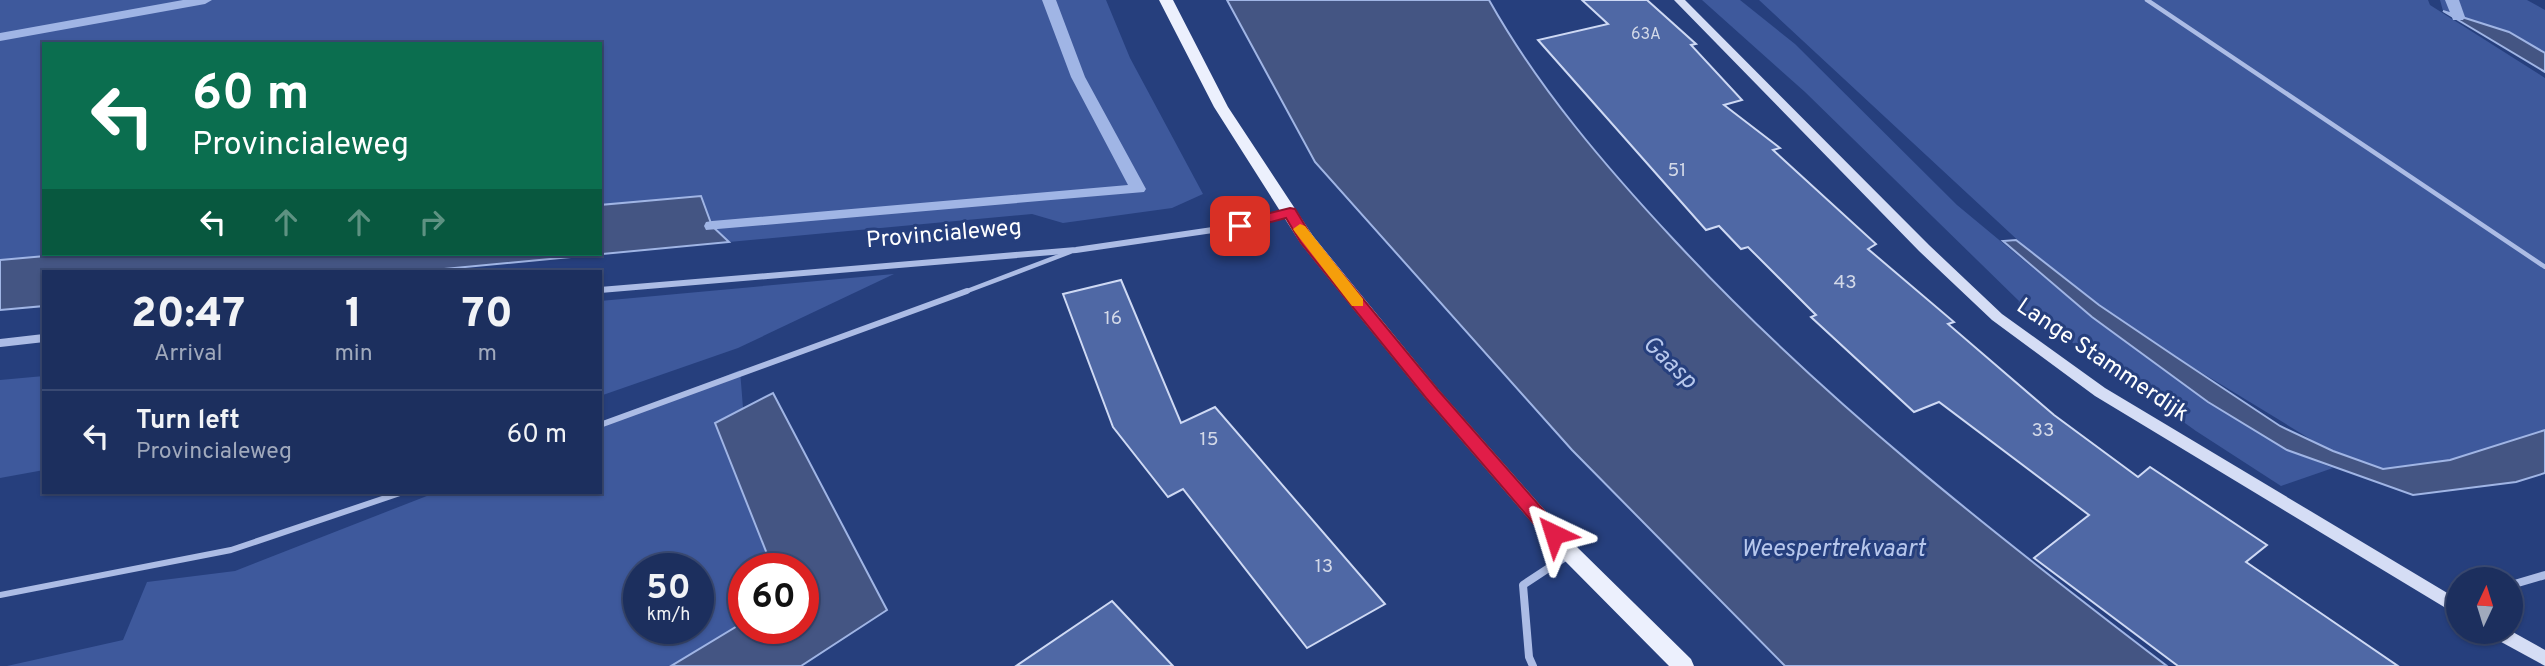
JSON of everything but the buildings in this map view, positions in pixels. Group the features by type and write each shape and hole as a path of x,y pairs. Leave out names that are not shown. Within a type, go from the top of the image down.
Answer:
{"main road":[{"path":"1166,0 1221,107 1307,240 1432,394 1571,554 1683,666"}],"street":[{"name":"Lange Stammerdijk","path":"1679,0 1924,248 1997,317 2100,392 2446,599"},
{"name":"Provincialeweg","path":"602,290 1076,250 1240,226 1290,212"},
{"path":"0,343 42,338"},
{"path":"1533,666 1529,657 1523,585 1571,554"},
{"path":"2524,581 2545,575"},
{"path":"2519,644 2545,659"}],"lane":[{"path":"2147,0 2545,267"},
{"path":"602,424 708,388 1076,250"},
{"path":"0,595 230,550 397,494"}],"shaded area":[{"path":"0,0 1106,0 1130,58 1203,194 1172,208 1063,223 1032,214 729,242 712,226 701,196 602,205 602,42 42,42 42,256 45,256 0,260"},
{"path":"1702,0 1740,0 1795,44 1957,205 2092,317 2208,402 2287,450 2333,468 2281,486 2196,431 2041,320 2016,313 2019,301 1805,92"},
{"path":"1759,0 2428,0 2430,5 2545,78 2545,430 2450,460 2383,469 2371,476 2176,357 2064,283"},
{"path":"2440,0 2527,0 2545,10 2545,53 2509,32 2443,11"},
{"path":"894,274 738,348 602,395 602,301"},
{"path":"740,370 743,408 715,423 767,553 728,553 728,632 714,640 714,553 623,553 623,644 708,644 671,666 7,666 123,640 147,582 235,571 432,494 602,494 602,427"},
{"path":"42,376 42,470 0,478 0,380"}],"water":[{"name":"Weespertrekvaart","path":"1227,0 1489,0 1529,65 1599,156 1732,300 1791,357 1912,464 2167,666 1785,666 1572,450 1315,162"},
{"path":"2443,11 2509,32 2545,53 2545,72"},
{"path":"701,196 712,226 729,242 602,254 602,205"},
{"path":"2016,240 2099,305 2176,357 2280,426 2333,451 2383,469 2450,460 2545,430 2545,473 2516,482 2413,495 2287,450 2208,402 2092,317 2003,241"},
{"path":"45,256 581,256 434,270 42,270 42,306 0,310 0,260"},
{"path":"773,393 887,610 801,666 671,666 708,644 714,644 714,640 728,632 728,644 819,644 819,553 767,553 715,423"}],"waterway":[{"path":"0,37 205,0"},
{"path":"712,226 1138,189 1078,77 1049,0"},
{"path":"2452,0 2458,17"}],"slow traffic":[{"path":"1300,229 1358,303"}],"route":[{"path":"1240,226 1290,212 1307,240 1432,394 1554,534"}],"water label":[{"name":"Gaasp","path":"1669,363"}]}
